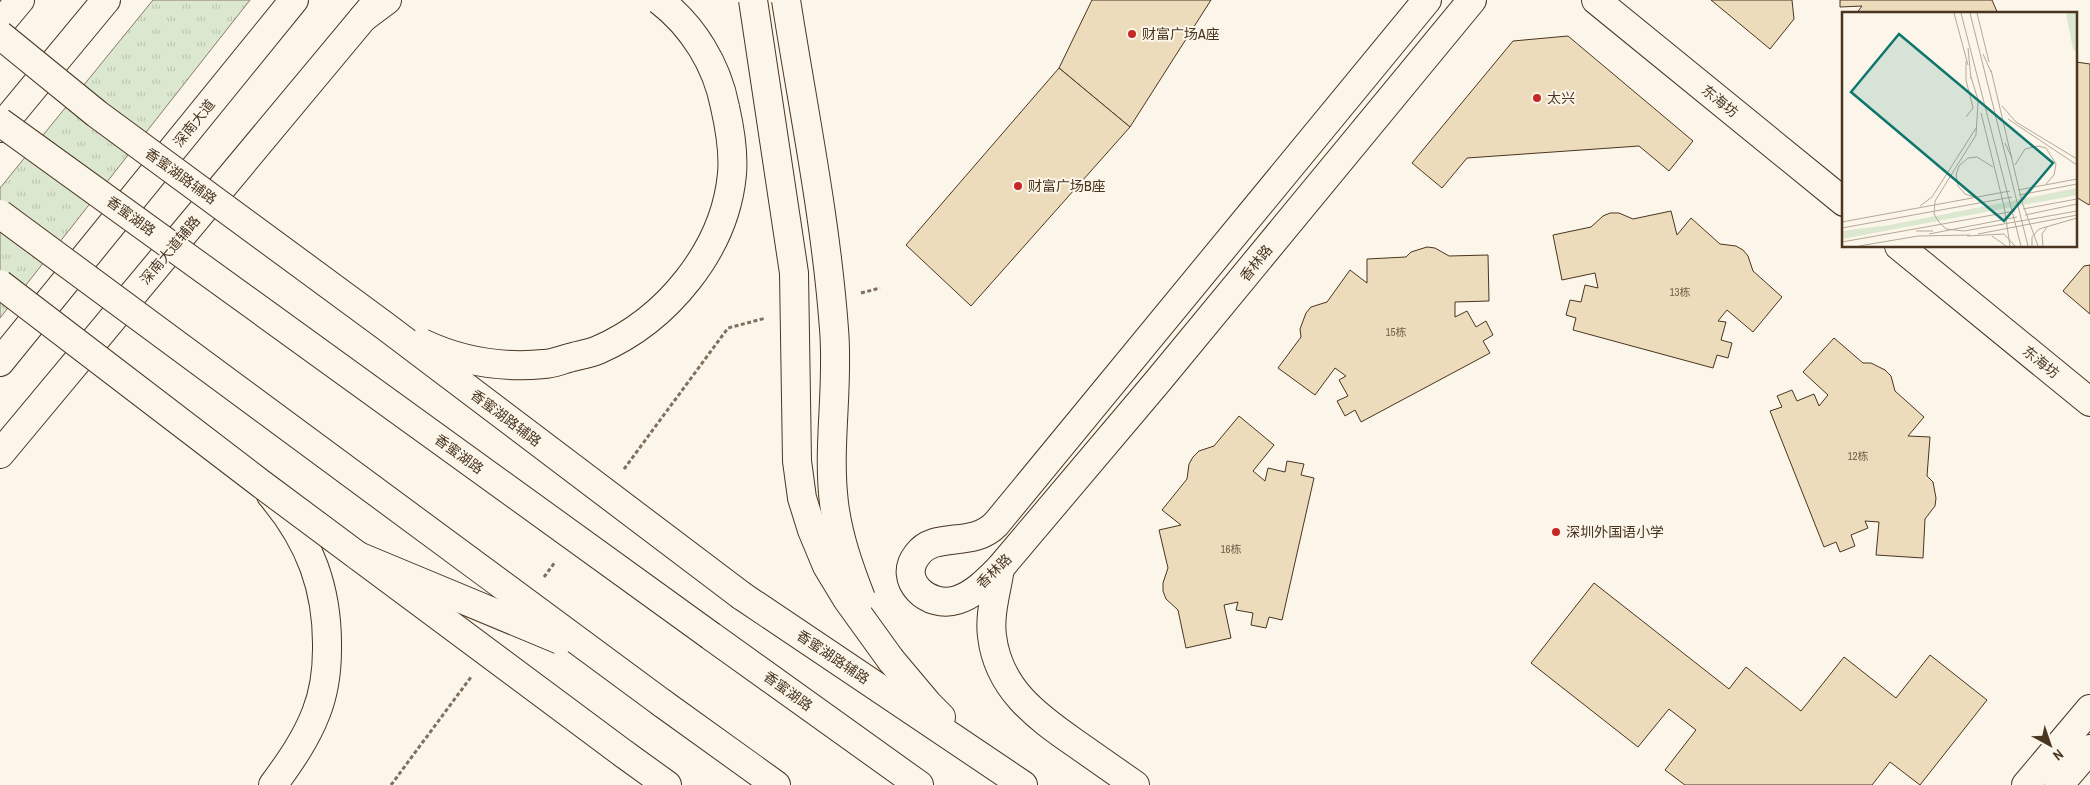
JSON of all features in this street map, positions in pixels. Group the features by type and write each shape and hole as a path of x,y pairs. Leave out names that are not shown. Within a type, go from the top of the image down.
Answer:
{"main road":[{"path":"0,24 20,0"},
{"path":"0,128 106,0"},
{"name":"深南大道","path":"0,362 294,0"},
{"name":"深南大道辅路","path":"0,454 370,9 387,0"},
{"path":"385,326 440,352 497,365 545,364 598,350 641,326 677,293 704,257 723,216 732,174 731,134 724,99 712,65 693,35 668,7 659,0"},
{"path":"753,0 794,273 798,461 802,498 812,530 827,566 847,599 891,660 928,704 967,741 1015,779"},
{"path":"786,0 829,268 835,332 832,468 835,512 840,538 850,570 875,630 891,660"},
{"name":"香林路","path":"1427,0 990,531 979,536 935,542 918,553 911,567 914,584 927,598 935,602 945,602 966,596 983,584 1000,568 1158,381 1472,0"},
{"name":"东海坊","path":"1596,0 1842,200"},
{"name":"香蜜湖路辅路","path":"0,35 97,114 385,326 742,596 1015,779"},
{"name":"香蜜湖路","path":"0,122 919,785"},
{"path":"0,214 662,703 776,785"},
{"name":"东海坊","path":"1901,248 2090,402"},
{"path":"0,284 260,483 668,785"},
{"path":"260,483 289,517 308,551 322,587 328,625 327,669 317,712 298,749 273,785"},
{"path":"358,556 599,656"},
{"path":"1000,568 994,605 992,635 1001,670 1010,687 1026,706 1049,725 1135,785"},
{"path":"2026,785 2090,709"},
{"path":"2059,785 2090,749"}],"green space":[{"path":"153,0 250,0 0,318 0,188"}],"building":[{"name":"财富广场A座","path":"1092,0 1211,0 1130,127 1059,68"},
{"path":"1711,0 1792,0 1794,19 1770,49"},
{"path":"1840,0 1992,0 1997,12 1858,12 1862,6 1840,7"},
{"path":"1568,36 1693,141 1669,171 1639,146 1467,158 1442,188 1412,163 1513,41"},
{"path":"2078,62 2090,64 2089,205 2078,198"},
{"name":"财富广场B座","path":"1059,68 1130,127 971,306 906,245"},
{"path":"1671,211 1677,235 1691,218 1720,244 1736,246 1743,250 1748,256 1753,271 1782,297 1753,332 1727,310 1718,321 1726,322 1721,340 1732,343 1728,358 1717,355 1713,368 1573,330 1576,318 1566,315 1570,300 1581,302 1585,285 1598,288 1595,273 1562,280 1553,235 1591,227 1603,216 1610,213 1619,213 1633,219"},
{"path":"1427,247 1435,248 1449,256 1488,255 1489,301 1455,302 1455,317 1467,311 1476,327 1486,321 1493,335 1483,341 1490,353 1361,422 1355,410 1345,416 1337,401 1348,396 1339,380 1346,376 1335,368 1315,395 1278,368 1301,337 1300,329 1306,313 1311,307 1327,302 1350,270 1367,283 1367,259 1406,257 1411,252"},
{"path":"2090,265 2090,314 2063,291 2084,266"},
{"path":"1834,338 1863,363 1871,363 1885,370 1891,376 1895,391 1924,417 1908,436 1930,437 1927,476 1933,482 1936,498 1935,506 1925,519 1923,558 1876,555 1879,522 1865,521 1868,528 1851,535 1855,546 1840,552 1836,542 1824,547 1770,411 1782,407 1777,396 1792,390 1797,401 1814,394 1819,406 1828,395 1803,372"},
{"path":"1239,416 1274,445 1253,471 1265,481 1268,468 1285,472 1287,461 1304,464 1301,475 1314,478 1282,620 1269,617 1266,628 1251,625 1253,613 1236,610 1238,602 1224,605 1231,638 1186,648 1178,610 1166,599 1163,591 1163,583 1168,568 1159,530 1181,525 1162,510 1187,479 1189,464 1193,457 1199,451 1214,446"},
{"path":"1594,583 1729,689 1746,667 1801,711 1844,657 1896,698 1930,655 1987,700 1920,785 1890,762 1872,785 1685,785 1665,770 1696,730 1669,709 1638,747 1531,663"}],"place":[{"name":"财富广场A座","path":"1132,34"},
{"name":"太兴","path":"1537,98"},
{"name":"财富广场B座","path":"1018,186"},
{"name":"深圳外国语小学","path":"1556,532"}]}
